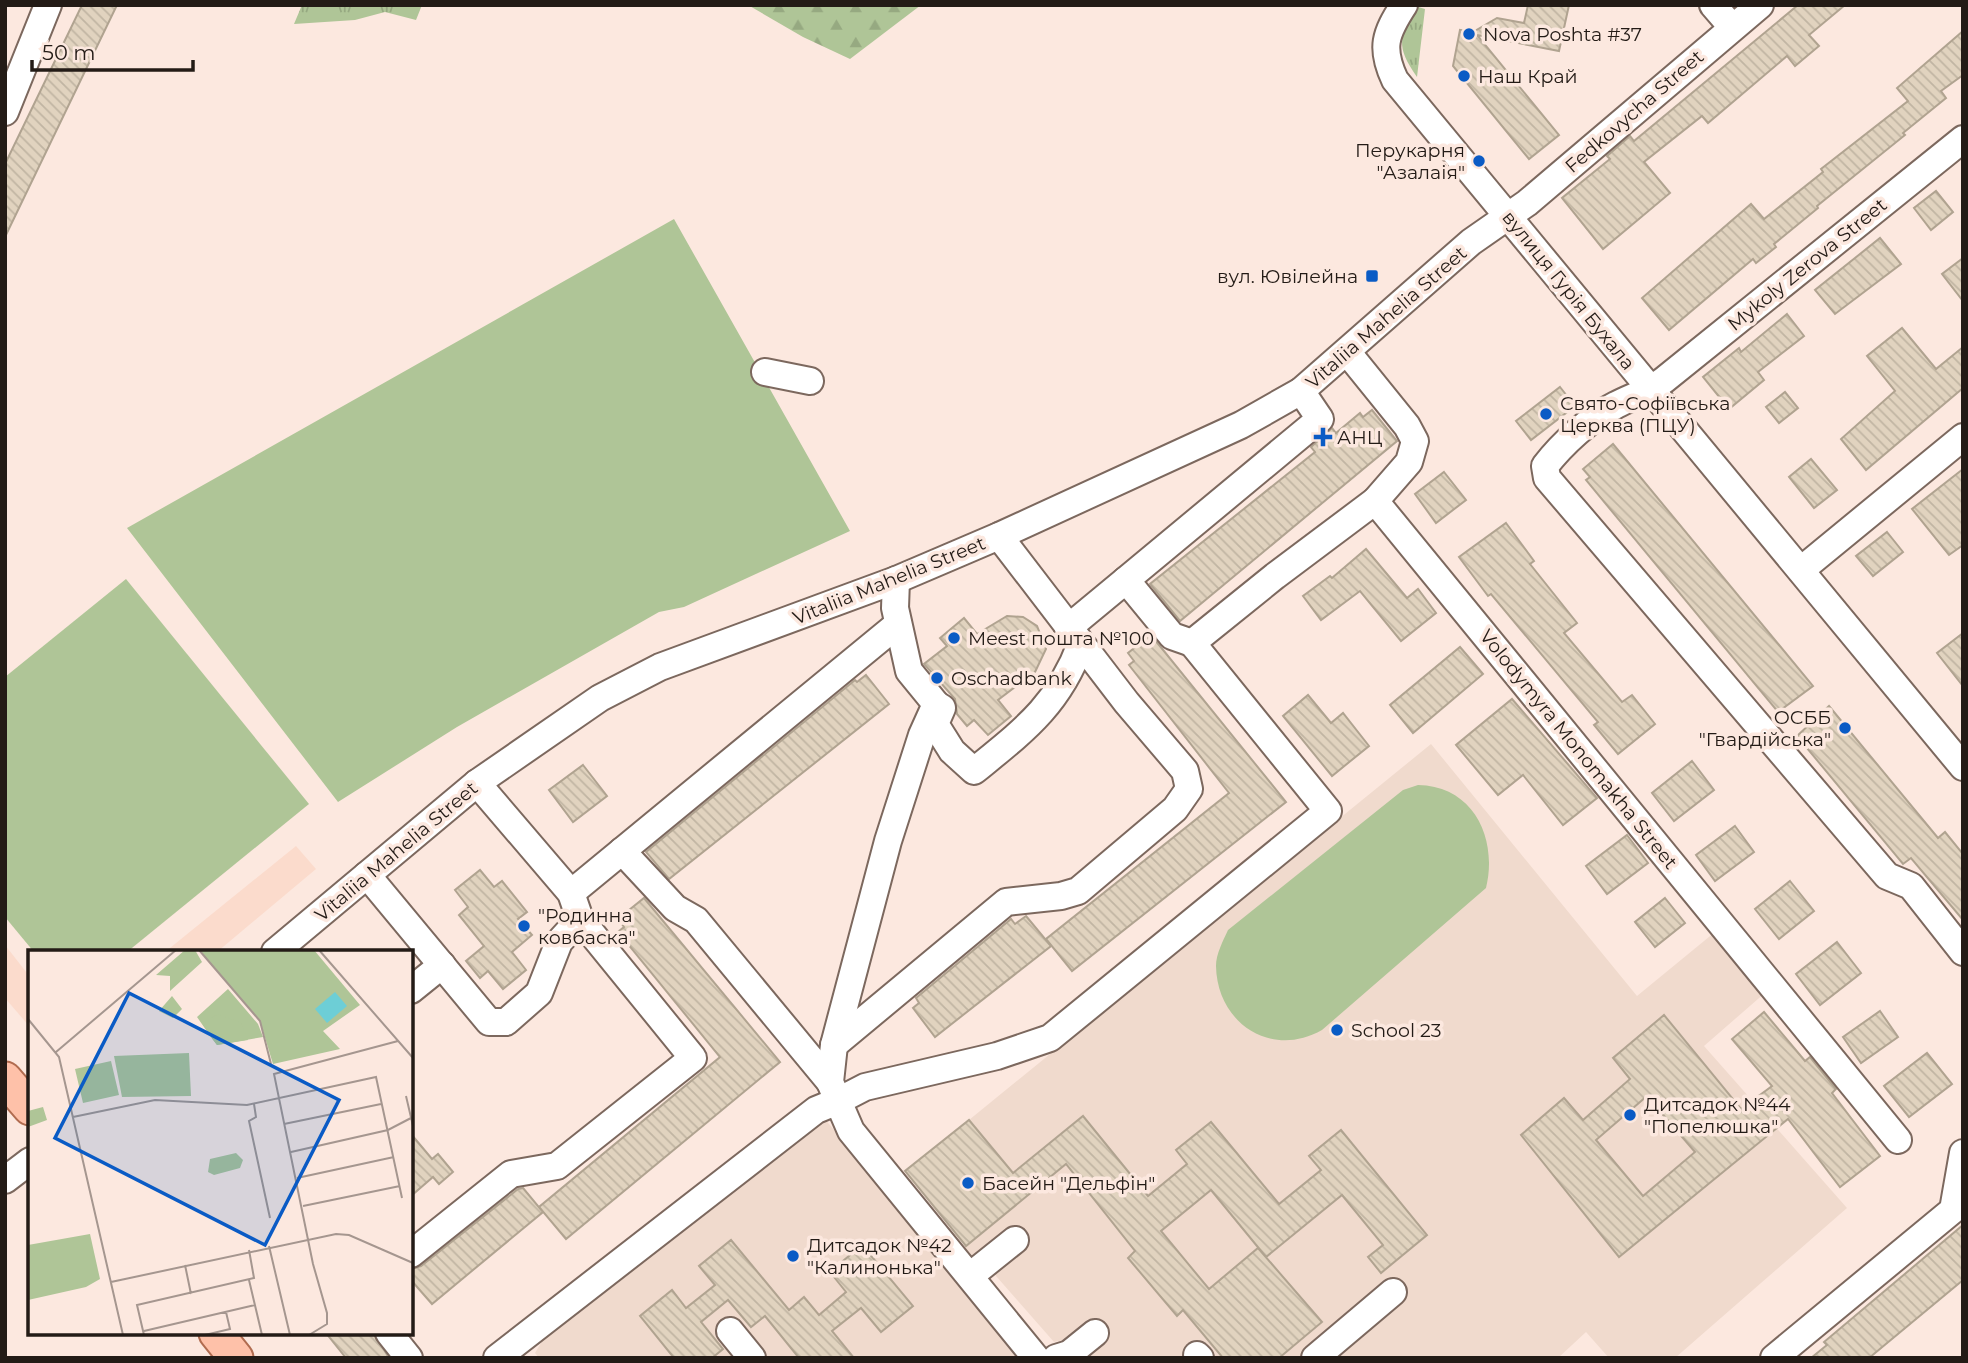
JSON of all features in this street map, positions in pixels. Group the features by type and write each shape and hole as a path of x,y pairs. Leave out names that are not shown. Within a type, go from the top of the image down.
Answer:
{"main road":[{"path":"5,1079 28,1106"},
{"path":"218,1335 236,1358"}],"street":[{"path":"5,112 48,5"},
{"name":"вулиця Гурія Бухала","path":"1404,5 1388,31 1385,59 1395,80 1801,570 1957,750"},
{"path":"1713,5 1732,27"},
{"name":"Fedkovycha Street","path":"1508,216 1760,5"},
{"name":"Mykoly Zerova Street","path":"1963,138 1651,390 1613,406 1557,451 1545,466 1547,478 1887,876 1911,886 1963,951"},
{"name":"Vitaliia Mahelia Street","path":"277,950 477,783 600,698 660,667 896,580 1241,425 1301,391 1348,353 1471,243 1508,216"},
{"path":"1192,643 1375,501 1409,462 1415,441 1407,426 1348,353"},
{"path":"765,372 810,381"},
{"path":"896,580 898,624 909,671 942,708 935,724 951,751 974,771 1036,721 1070,673 1075,636 1126,580 1320,419 1301,391"},
{"path":"1801,570 1963,437"},
{"name":"Volodymyra Monomakha Street","path":"1375,501 1898,1140"},
{"path":"834,1045 1006,902 1061,896 1078,891 1175,809 1189,789 1185,771 1075,636 999,536"},
{"path":"508,1354 816,1110 834,1091 865,1087 997,1056 1050,1038 1328,811 1192,643 1172,636 1126,580"},
{"path":"571,893 898,624"},
{"path":"834,1091 834,1045 888,841 922,734 936,704"},
{"path":"413,1252 511,1174 557,1166 693,1058 580,919 571,893 477,783"},
{"path":"622,851 675,908 696,920 834,1091 850,1131 1036,1358"},
{"path":"368,875 489,1022 506,1022 540,993 559,942 580,919"},
{"path":"413,988 442,965"},
{"path":"1774,1358 1953,1210 1963,1153"},
{"path":"5,1180 28,1163"},
{"path":"970,1276 1015,1240"},
{"path":"1315,1358 1393,1292"},
{"path":"730,1331 752,1358"},
{"path":"1056,1358 1069,1354 1095,1333"},
{"path":"391,1335 409,1358"}],"shaded area":[{"name":"School 23","path":"1431,744 1637,996 1715,932 1766,992 1704,1046 1847,1208 1675,1358 1609,1358 1586,1332 1558,1358 1073,1358 1058,1341 1054,1342 989,1268 960,1250 1029,1193 969,1120"},
{"path":"296,846 316,869 219,950 167,950"},
{"path":"5,945 28,974 28,1025 5,998"},
{"name":"Дитсадок №42 \"Калинонька\"","path":"823,1117 1024,1351 1016,1358 539,1358 535,1353 550,1328"}],"green space":[{"path":"302,5 422,5 416,20 385,12 355,20 294,24"},
{"path":"748,5 921,5 850,59 803,37"},
{"path":"1415,6 1425,9 1417,77 1405,57 1402,42"},
{"path":"674,219 850,531 684,607 659,612 457,727 338,802 127,528"},
{"path":"126,579 309,804 129,950 32,950 5,917 5,677"},
{"path":"1418,785 1437,788 1454,795 1478,818 1488,851 1486,888 1322,1030 1303,1038 1284,1040 1266,1038 1250,1030 1226,1004 1219,986 1216,961 1228,930 1403,790"}],"building":[{"path":"82,5 117,5 5,237 5,164"},
{"path":"1528,5 1569,5 1559,51 1477,35 1559,135 1529,159 1453,66 1460,30 1473,32 1497,18 1524,23"},
{"path":"1798,5 1845,5 1809,35 1819,46 1795,66 1787,56 1708,123 1702,116 1644,162 1670,193 1603,249 1562,198 1610,159 1607,156 1630,136 1634,141"},
{"path":"1963,31 1963,75 1941,91 1946,98 1817,206 1818,208 1774,244 1776,247 1756,263 1753,259 1669,330 1642,298 1751,204 1764,219 1823,172 1821,169 1908,101 1897,88"},
{"path":"1936,191 1953,212 1931,230 1914,208"},
{"path":"1880,238 1901,264 1835,314 1815,290"},
{"path":"1963,258 1963,301 1942,274"},
{"path":"1787,314 1804,336 1758,372 1764,380 1729,409 1703,377 1739,348 1741,352"},
{"path":"1902,328 1936,369 1963,347 1963,388 1866,470 1841,439 1895,391 1867,356"},
{"name":"Свято-Софіївська Церква (ПЦУ)","path":"1560,387 1575,406 1531,440 1516,421"},
{"path":"1785,392 1798,408 1779,423 1766,407"},
{"path":"1372,410 1397,441 1180,621 1150,584 1315,452 1311,447 1332,428 1336,433 1360,413 1363,417"},
{"path":"1613,444 1813,686 1778,712 1586,480 1590,477 1583,469"},
{"path":"1811,459 1837,490 1814,508 1789,477"},
{"path":"1963,469 1963,545 1949,555 1912,509"},
{"path":"1444,472 1466,500 1436,523 1415,494"},
{"path":"1506,523 1534,561 1530,564 1577,623 1564,633 1622,702 1632,695 1655,724 1618,754 1594,725 1598,722 1491,594 1488,596 1459,557"},
{"path":"1887,532 1903,552 1873,576 1856,556"},
{"path":"1366,549 1407,598 1418,589 1436,613 1401,641 1360,591 1321,620 1303,596 1330,576 1332,578"},
{"path":"1007,616 1023,617 1037,626 1046,649 1035,672 998,700 1011,716 988,735 974,720 967,726 957,714 955,699 924,664 947,646 940,638 964,618 977,634"},
{"path":"1963,633 1963,686 1937,653"},
{"path":"1151,635 1286,802 1072,971 1046,939 1229,793 1129,665 1134,661 1128,653"},
{"path":"1460,647 1483,674 1413,733 1390,705"},
{"path":"866,675 889,704 669,879 646,852 855,680 857,682"},
{"path":"1308,695 1331,723 1343,713 1369,746 1332,776 1283,716"},
{"path":"1512,699 1597,798 1563,825 1523,775 1498,795 1456,745"},
{"path":"1829,706 1938,838 1945,832 1963,854 1963,920 1911,858 1903,864 1797,736"},
{"path":"1692,761 1714,790 1674,821 1652,793"},
{"path":"583,765 607,796 573,822 549,790"},
{"path":"1735,826 1754,852 1715,881 1696,855"},
{"path":"1627,835 1648,863 1607,894 1586,866"},
{"path":"480,870 494,887 502,881 527,912 518,919 532,935 512,952 526,970 503,989 488,971 480,978 466,961 484,946 459,915 468,907 455,890"},
{"path":"1790,881 1814,911 1779,939 1755,909"},
{"path":"644,898 780,1062 566,1239 539,1207 720,1057 618,932 624,927 618,919"},
{"path":"1665,898 1685,923 1655,947 1635,922"},
{"path":"1026,916 1051,946 935,1037 913,1008 919,1003 916,998 1011,919 1015,924"},
{"path":"1837,942 1861,973 1820,1005 1796,974"},
{"path":"1880,1011 1898,1037 1861,1063 1843,1037"},
{"path":"1764,1012 1805,1061 1810,1057 1836,1089 1832,1093 1880,1156 1840,1187 1788,1119 1619,1257 1521,1135 1564,1098 1583,1120 1630,1079 1613,1058 1664,1015 1741,1109 1772,1086 1732,1039","holes":["1647,1096 1695,1152 1643,1196 1596,1140"]},
{"path":"1927,1053 1952,1084 1909,1117 1884,1086"},
{"path":"1083,1116 1148,1196 1187,1164 1176,1150 1211,1122 1279,1204 1321,1170 1309,1156 1341,1130 1427,1235 1381,1273 1368,1257 1383,1245 1342,1195 1266,1257 1211,1190 1161,1231 1209,1289 1258,1248 1322,1322 1279,1358 1223,1358 1183,1310 1177,1316 1128,1258 1135,1251 1066,1164 966,1246 905,1171 969,1120 1013,1173"},
{"path":"413,1136 432,1159 438,1154 453,1172 439,1184 433,1177 413,1194"},
{"path":"523,1188 543,1212 432,1304 413,1282 413,1268 421,1266 518,1189"},
{"path":"1963,1225 1963,1280 1869,1358 1811,1358 1827,1345 1824,1342"},
{"path":"731,1240 789,1310 804,1297 819,1315 846,1292 830,1272 862,1245 913,1306 881,1332 861,1308 832,1331 854,1358 799,1358 765,1316 751,1327 728,1300 701,1322 723,1349 712,1358 674,1358 640,1316 672,1290 686,1308 715,1285 699,1266"},
{"path":"328,1335 375,1335 389,1358 346,1358"}],"place":[{"name":"Nova Poshta #37","path":"1469,34"},
{"name":"Наш Край","path":"1464,76"},
{"name":"Перукарня \"Азалаія\"","path":"1479,161"},
{"name":"вул. Ювілейна","path":"1372,276"},
{"name":"Свято-Софіївська Церква (ПЦУ)","path":"1546,414"},
{"name":"АНЦ","path":"1323,437"},
{"name":"Meest пошта №100","path":"954,638"},
{"name":"Oschadbank","path":"937,678"},
{"name":"ОСББ \"Гвардійська\"","path":"1845,728"},
{"name":"\"Родинна ковбаска\"","path":"524,926"},
{"name":"School 23","path":"1337,1030"},
{"name":"Дитсадок №44 \"Попелюшка\"","path":"1630,1115"},
{"name":"Басейн \"Дельфін\"","path":"968,1183"},
{"name":"Дитсадок №42 \"Калинонька\"","path":"793,1256"}]}
